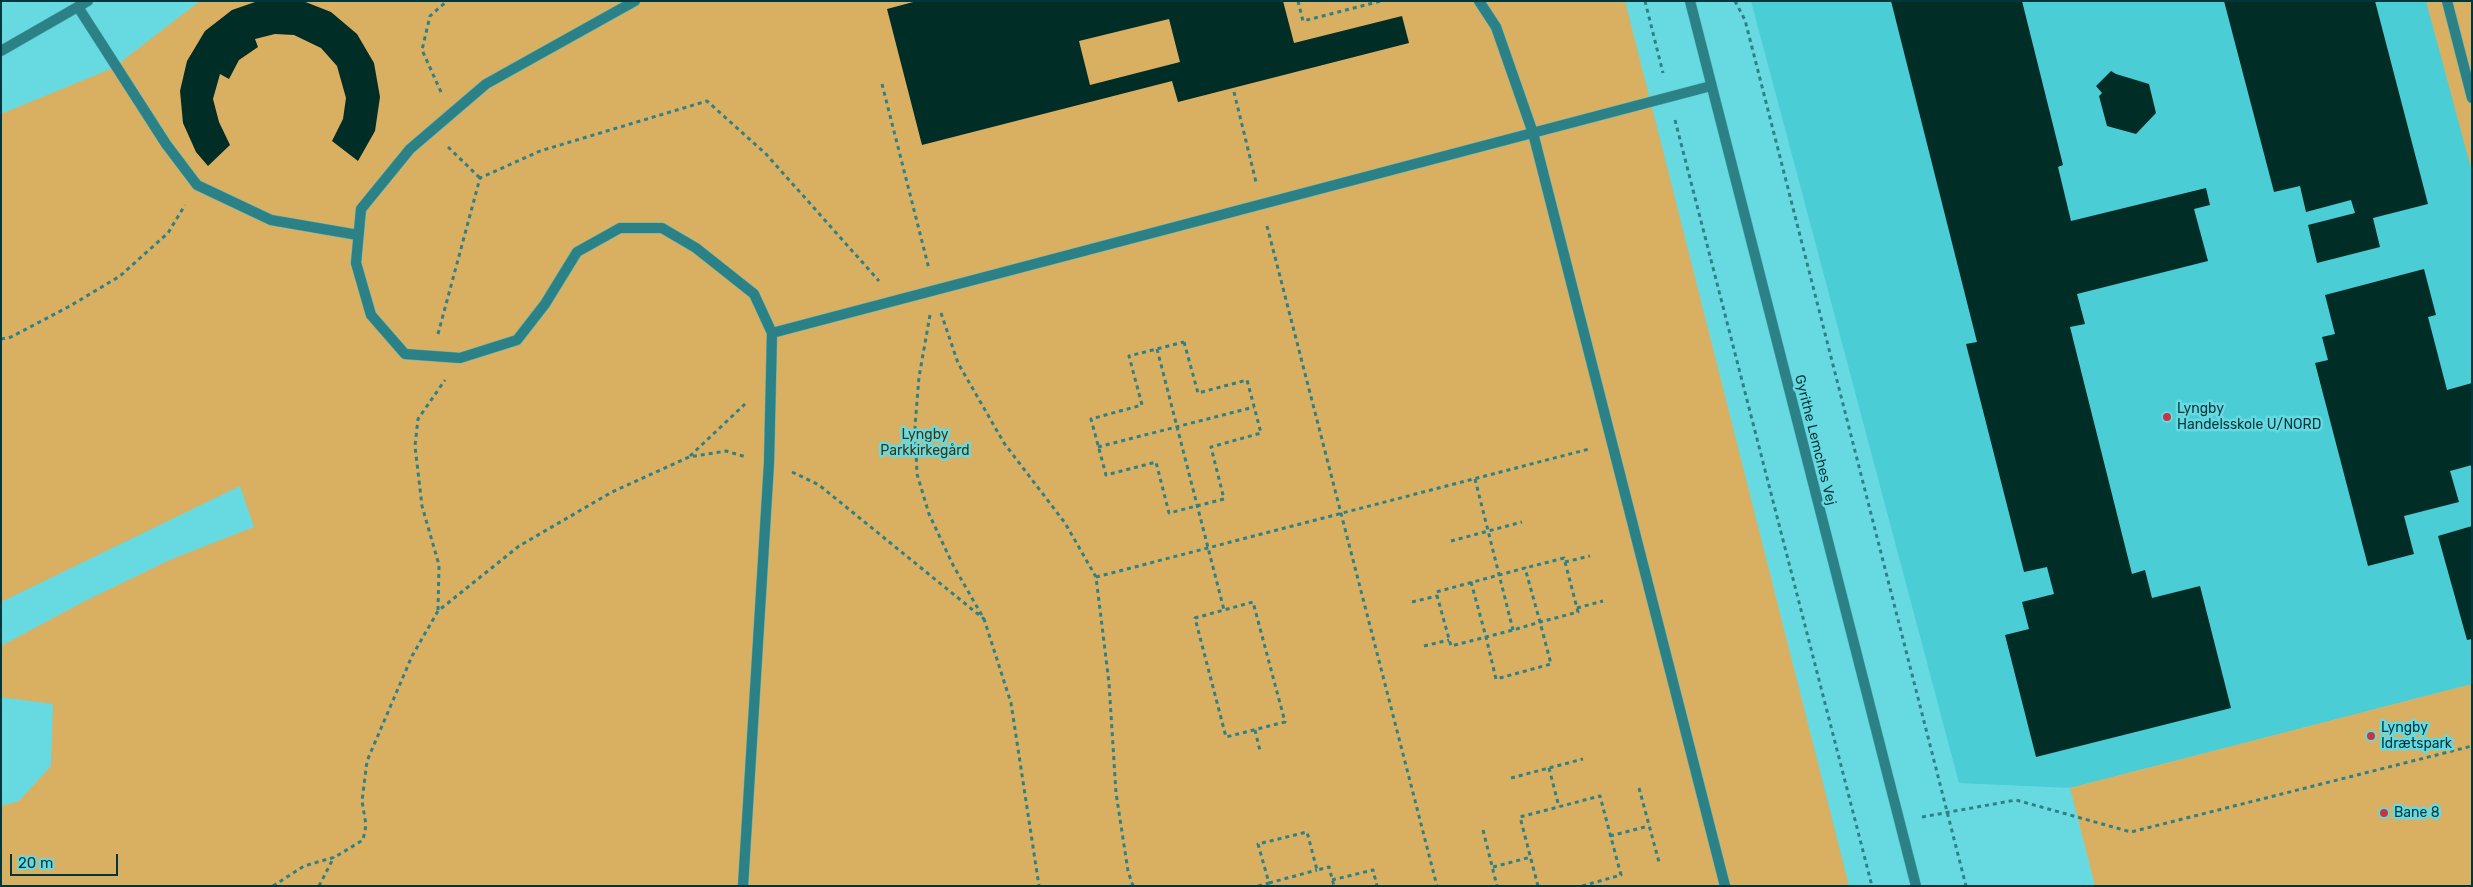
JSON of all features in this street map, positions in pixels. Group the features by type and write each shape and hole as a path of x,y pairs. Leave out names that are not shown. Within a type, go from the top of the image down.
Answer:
{"street":[{"path":"635,1 486,84 410,148 361,209 356,263 371,315 405,354 460,358 517,340 545,304 577,252 620,228 662,228 696,248 754,294 772,333 772,380 769,463 743,886"},
{"path":"1479,1 1496,27 1533,133 1725,886"},
{"name":"Gyrithe Lemches Vej","path":"1690,1 1916,886"},
{"path":"2447,1 2472,98"},
{"path":"1,51 83,4 166,144 197,185 270,220 358,235"},
{"path":"772,333 1711,86"}],"path":[{"path":"447,1 430,16 422,50 451,114"},
{"path":"1298,1 1303,21 1381,1"},
{"path":"1645,1 1872,886"},
{"path":"1735,1 1745,20 1966,886"},
{"path":"882,84 934,290 958,363 1004,442 1065,523 1096,577 1109,683 1116,793 1128,871 1133,886"},
{"path":"1234,92 1437,886"},
{"path":"480,178 540,151 707,101 766,154 896,300"},
{"path":"431,131 480,178"},
{"path":"432,356 480,178"},
{"path":"1,339 12,336 70,306 120,276 168,234 197,185"},
{"path":"934,290 919,378 914,426 917,474 929,514 953,565 984,619 1012,703 1039,886"},
{"path":"1184,342 1198,393 1247,380 1254,407 1261,433 1210,446 1224,499 1169,513 1156,462 1106,475 1091,419 1142,405 1129,356 1184,342"},
{"path":"1156,349 1224,610"},
{"path":"438,611 439,565 422,506 416,446 418,419 460,358"},
{"path":"689,457 772,380"},
{"path":"1098,447 1254,407"},
{"path":"1096,577 1612,443"},
{"path":"273,886 304,866 334,857 362,840 366,825 362,802 367,761 412,656 438,611 519,546 612,492 689,457 726,451 769,463 819,485 984,619"},
{"path":"1475,479 1513,630"},
{"path":"1451,541 1522,522"},
{"path":"1565,562 1590,556"},
{"path":"1564,558 1578,612 1451,646 1436,592 1525,568 1564,558"},
{"path":"1471,582 1496,679 1551,664 1525,568"},
{"path":"1412,602 1437,596"},
{"path":"1253,602 1285,722 1226,737 1195,618 1224,610 1253,602"},
{"path":"1577,608 1603,602"},
{"path":"1424,646 1449,640"},
{"path":"1254,730 1260,750"},
{"path":"1899,821 2016,800 2131,832 2472,746"},
{"path":"1511,778 1583,759"},
{"path":"1549,768 1559,807"},
{"path":"1639,788 1659,862"},
{"path":"1538,886 1520,817 1600,796 1621,875 1582,886"},
{"path":"1610,836 1649,826"},
{"path":"1483,830 1497,886"},
{"path":"1269,883 1258,844 1307,832 1317,870"},
{"path":"319,886 334,857"},
{"path":"1492,867 1530,857"},
{"path":"1258,886 1329,867 1334,886"},
{"path":"1332,880 1373,870 1377,886"}],"shaded area":[{"name":"Lyngby Handelsskole U/NORD","path":"1751,1 2434,1 2472,151 2472,684 2070,788 1959,783"}],"green space":[{"name":"Lyngby Parkkirkegård","path":"200,1 1625,1 1849,886 1,886 1,806 19,801 51,766 53,704 1,697 1,646 85,601 172,559 254,527 240,486 1,602 1,114 113,68"},
{"path":"2426,1 2472,1 2472,172"},
{"name":"Lyngby Idrætspark","path":"2472,684 2472,886 2095,886 2070,788"}],"building":[{"path":"258,1 303,1 331,12 357,34 374,63 380,97 375,131 358,161 332,141 343,119 346,98 337,66 321,48 294,35 275,34 255,39 258,47 239,60 229,79 220,74 213,99 219,122 230,145 208,166 196,152 183,123 180,91 187,61 205,31 232,10"},
{"path":"917,1 1283,1 1294,43 1402,16 1409,43 1178,102 1172,81 922,145 887,9","holes":["1169,19 1180,62 1090,85 1079,41"]},
{"path":"1891,1 2022,1 2063,165 2058,167 2071,221 2206,188 2210,205 2194,209 2208,261 2077,294 2085,324 2070,327 2132,574 2145,570 2152,598 2200,586 2231,708 2036,757 2005,635 2029,629 2022,602 2054,594 2047,567 2024,572 1966,344 1977,342"},
{"path":"2224,1 2375,1 2428,204 2373,218 2380,247 2317,263 2308,225 2355,213 2351,200 2306,212 2300,186 2274,192"},
{"path":"2111,71 2149,84 2156,113 2136,134 2107,126 2099,96 2102,93 2096,86"},
{"path":"2424,269 2436,315 2428,317 2447,390 2472,383 2472,465 2450,471 2459,502 2404,516 2414,554 2368,566 2315,363 2328,360 2322,337 2335,334 2325,295"},
{"path":"2472,526 2472,639 2467,640 2438,536"}],"place":[{"name":"Lyngby Handelsskole U/NORD","path":"2167,417"},
{"name":"Lyngby Idrætspark","path":"2371,736"},
{"name":"Bane 8","path":"2384,813"}]}
